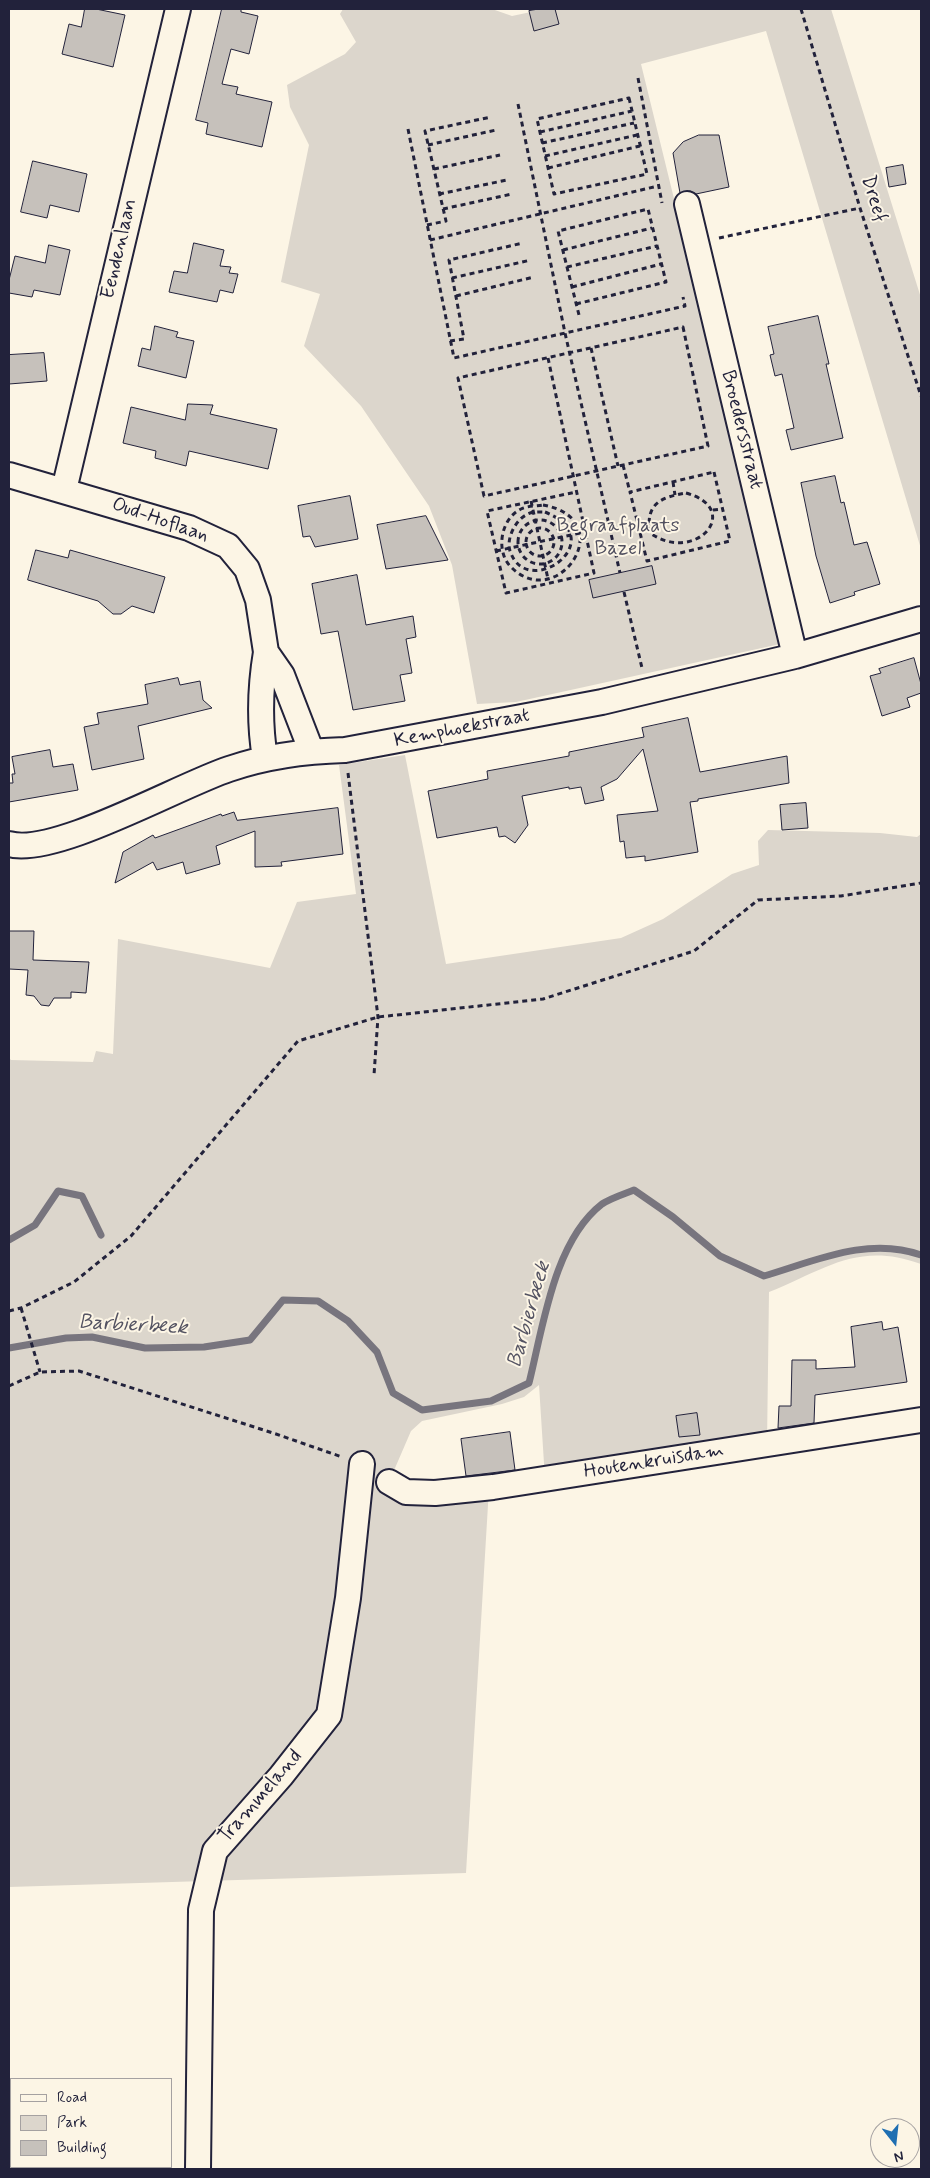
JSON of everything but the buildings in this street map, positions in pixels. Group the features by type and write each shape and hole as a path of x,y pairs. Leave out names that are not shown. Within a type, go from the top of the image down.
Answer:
{"street":[{"name":"Eendenlaan","path":"64,490 178,9"},
{"name":"Broedersstraat","path":"687,204 795,656"},
{"name":"Oud-Hoflaan","path":"9,475 189,528 228,546 247,569 258,600 266,652 260,683 261,737 265,758"},
{"name":"Kemphoekstraat","path":"9,844 48,842 82,831 228,769 265,758 311,750 345,750 583,706 795,656 921,619"},
{"name":"Oud-Hoflaan","path":"266,652 282,675 311,750"},
{"name":"Houtenkruisdam","path":"389,1482 406,1492 425,1493 493,1487 921,1420"},
{"name":"Trammeland","path":"198,2169 201,1910 215,1851 281,1776 329,1716 348,1598 362,1464"}],"path":[{"name":"Dreef","path":"801,9 860,208 921,396"},
{"path":"638,78 664,212"},
{"path":"629,98 632,111 646,174 554,194 536,119 629,98"},
{"path":"518,104 565,334 598,470 620,573"},
{"path":"540,132 632,111"},
{"path":"427,225 446,221 425,131 491,116"},
{"path":"542,144 634,123"},
{"path":"408,129 454,358 684,306 681,289"},
{"path":"428,145 496,130"},
{"path":"545,156 637,135"},
{"path":"548,168 640,146"},
{"path":"434,169 500,155"},
{"path":"439,194 507,180"},
{"path":"430,240 658,186"},
{"path":"443,209 512,194"},
{"path":"695,243 860,208"},
{"path":"576,304 666,282 648,209 558,231 563,250 576,304 579,315"},
{"path":"563,250 652,228"},
{"path":"450,341 464,339 449,260 523,243"},
{"path":"567,267 656,246"},
{"path":"452,278 531,260"},
{"path":"572,287 661,264"},
{"path":"456,296 534,277"},
{"path":"683,327 708,446 484,496 458,378 592,348 683,327"},
{"path":"592,348 618,466"},
{"path":"548,358 594,573 549,581 506,593 487,511 576,492"},
{"path":"623,465 646,561 730,541 714,472 630,492"},
{"path":"672,482 675,495"},
{"path":"686,493 700,497 708,502 713,510 713,518 703,536 687,543 676,544 650,533 648,516 652,508 661,499 686,493"},
{"path":"531,502 549,581"},
{"path":"532,506 554,507 564,512 577,525 579,533 578,553 568,569 549,581 525,577 513,569 502,550 501,542 510,518 520,509 532,506"},
{"path":"713,510 722,509"},
{"path":"545,512 559,518 568,528 570,534 569,552 565,559 546,569 528,569 514,559 509,548 509,540 515,526 526,514 533,513 545,512"},
{"path":"535,521 549,521 561,530 563,536 560,552 544,562 529,561 519,552 517,546 517,541 523,527 535,521"},
{"path":"638,526 649,523"},
{"path":"537,529 549,531 555,538 553,548 542,554 530,552 525,544 527,535 537,529"},
{"path":"496,551 585,532"},
{"path":"687,543 688,551"},
{"path":"624,592 647,691"},
{"path":"345,750 378,1017 374,1075"},
{"path":"9,1311 21,1308 74,1282 131,1236 298,1041 378,1017 543,999 694,950 758,900 841,896 921,883"},
{"path":"21,1308 40,1372"},
{"path":"9,1386 40,1372 79,1371 276,1434 362,1464"}],"green space":[{"name":"Begraafplaats Bazel","path":"343,9 492,9 512,16 545,9 831,9 921,298 921,549 766,31 641,64 762,558 780,644 516,702 477,704 452,565 429,506 361,406 304,346 320,294 281,282 309,145 290,107 287,85 345,54 356,42 340,14"},
{"path":"405,755 446,964 621,938 663,919 732,874 759,865 758,841 768,830 880,833 917,837 921,834 921,1264 879,1255 860,1257 826,1267 769,1292 767,1444 545,1479 539,1385 524,1397 502,1404 422,1421 411,1431 389,1482 489,1488 466,1873 9,1887 9,1058 11,1060 93,1062 96,1051 113,1054 118,939 270,968 297,902 356,894 339,765"}],"waterway":[{"name":"Barbierbeek","path":"9,1348 66,1338 92,1337 145,1348 204,1347 250,1340 283,1300 318,1301 348,1321 377,1352 393,1393 422,1410 491,1401 529,1383 553,1286 572,1240 586,1220 602,1204 634,1190 673,1217 720,1256 764,1276 822,1258 861,1249 881,1248 921,1255"},
{"path":"9,1240 35,1225 58,1191 82,1196 101,1235"}]}
